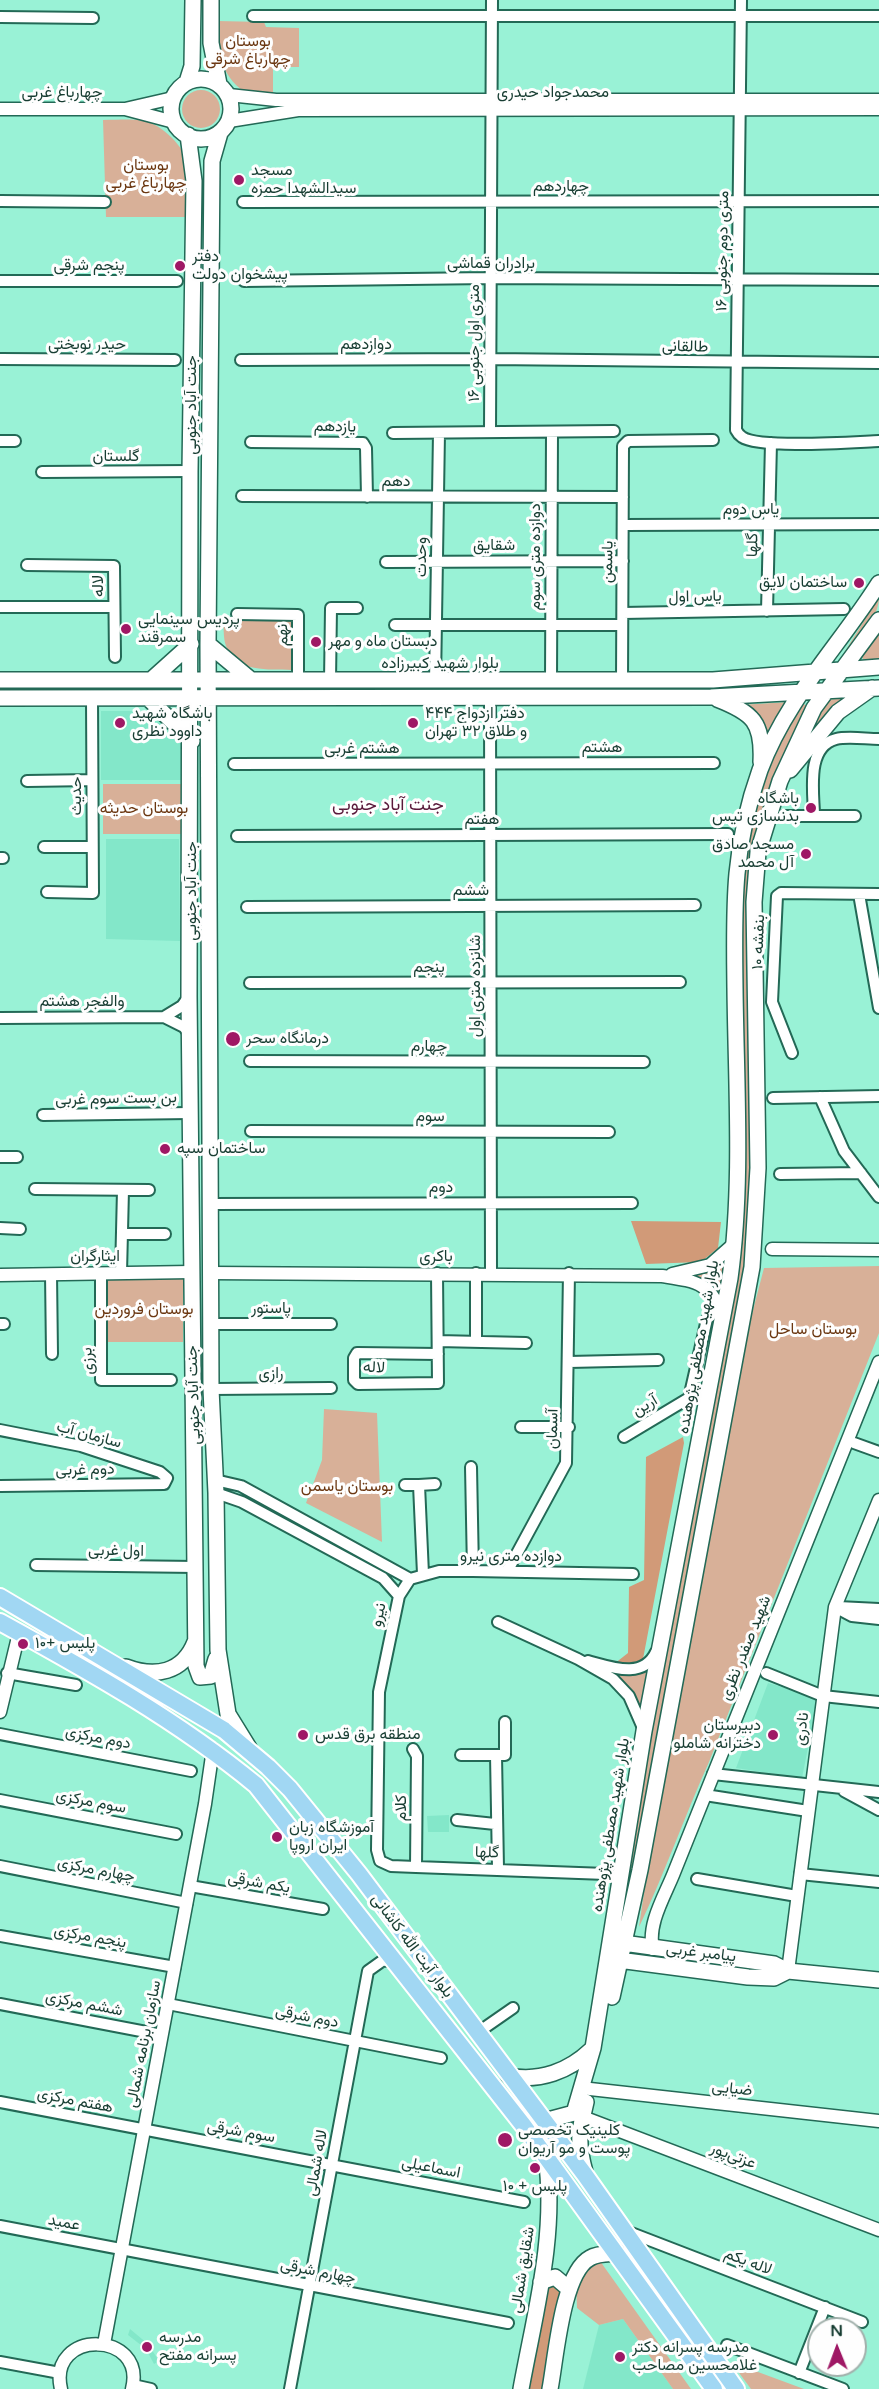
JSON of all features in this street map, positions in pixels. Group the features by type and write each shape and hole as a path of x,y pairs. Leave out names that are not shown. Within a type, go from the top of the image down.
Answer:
{"main road":[{"path":"193,0 192,66 187,82 173,98 171,106 174,122 188,135 204,139 224,127 231,104 224,90 211,44 211,0"},
{"path":"187,82 202,79 224,90"},
{"name":"جنت آباد جنوبی","path":"188,135 194,181 190,471 191,1272 196,1666 200,1677 210,1676 214,1671 218,1650 216,1487 211,1389 208,644 212,161 224,127"},
{"name":"بلوار شهید مصطفی پژوهنده","path":"617,1943 644,1731 720,1312 735,1242 735,869 740,840 760,768 800,694 879,583"},
{"name":"بلوار شهید مصطفی پژوهنده","path":"585,2175 578,2142 578,2115 586,2089 614,1960 752,1268 758,1168 755,872 763,831 780,781 814,708 879,620"},
{"path":"151,680 191,644"},
{"path":"208,644 250,679"},
{"name":"بلوار شهید کبیرزاده","path":"0,680 713,681 879,667"},
{"path":"0,698 192,700 711,697 800,694 876,688"},
{"path":"780,781 832,718 876,688"},
{"path":"711,697 747,712 759,729 762,743 760,768"},
{"path":"149,699 192,741"},
{"name":"بلوار آیت الله کاشانی","path":"0,1596 224,1730 253,1753 290,1789 358,1874 585,2175 736,2389"},
{"name":"بلوار آیت الله کاشانی","path":"0,1622 85,1668 213,1749 256,1785 546,2156 714,2389"},
{"path":"102,1655 144,1673 157,1673 177,1667 197,1636"},
{"path":"218,1650 228,1714 253,1753"},
{"path":"337,1889 348,1894 353,1893 359,1885 358,1874"},
{"path":"374,1937 372,1923 375,1918 385,1917 393,1920"},
{"name":"پیامبر غربی","path":"617,1943 774,1964 788,1971 879,1980"},
{"name":"بلوار شهید مصطفی پژوهنده","path":"586,2089 593,2048 614,1960"},
{"name":"پیامبر غربی","path":"614,1960 748,1977 774,1978 788,1971"},
{"path":"509,2076 536,2077 557,2072 576,2064 593,2048"},
{"path":"544,2121 578,2115"},
{"name":"شقایق شمالی","path":"521,2389 541,2282 550,2213 546,2156"},
{"path":"550,2389 569,2289 576,2271 591,2257 618,2253"},
{"path":"541,2282 548,2277 555,2277 569,2289"}],"street":[{"name":"۱۶ متری اول جنوبی","path":"490,431 492,0"},
{"name":"۱۶ متری دوم جنوبی","path":"741,0 736,430 740,436 748,440 771,443"},
{"path":"253,16 492,14 741,18 879,16"},
{"path":"0,17 93,18"},
{"name":"محمدجواد حیدری","path":"224,90 276,100 492,105 739,105 879,109"},
{"path":"125,109 173,98"},
{"name":"محمدجواد حیدری","path":"739,105 879,100"},
{"name":"محمدجواد حیدری","path":"224,127 298,110 492,105"},
{"name":"چهارباغ غربی","path":"0,109 125,109"},
{"path":"125,109 174,122"},
{"path":"0,201 105,202"},
{"name":"چهاردهم","path":"243,202 879,201"},
{"name":"برادران قماشی","path":"244,281 490,278 879,280"},
{"name":"پنجم شرقی","path":"0,281 177,281"},
{"name":"حیدر نوبختی","path":"0,359 175,360"},
{"name":"دوازدهم","path":"241,360 491,359"},
{"name":"طالقانی","path":"491,359 879,363"},
{"path":"393,433 614,431"},
{"name":"دوازده متری سوم","path":"551,682 552,432"},
{"name":"وحدت","path":"435,682 439,433"},
{"name":"یاسمن","path":"622,682 624,443 713,440"},
{"path":"0,441 15,441"},
{"path":"771,443 879,441"},
{"name":"یازدهم","path":"251,442 363,443 366,448 367,496"},
{"name":"گلها","path":"767,611 771,443"},
{"name":"گلستان","path":"42,472 190,471"},
{"name":"دهم","path":"242,496 623,497"},
{"name":"یاس دوم","path":"624,525 879,524"},
{"path":"386,562 436,561"},
{"name":"شقایق","path":"436,561 623,561"},
{"name":"لاله","path":"27,565 114,567 115,657"},
{"path":"0,607 114,607"},
{"path":"330,681 331,608 357,608"},
{"name":"یاس اول","path":"395,625 551,625 767,611 844,609"},
{"name":"نهم","path":"237,614 298,615 298,680"},
{"name":"حدیث","path":"47,892 93,893 92,699"},
{"name":"شانزده متری اول","path":"490,699 492,1273"},
{"path":"814,816 814,763 821,748 835,739 879,739"},
{"name":"هشتم","path":"490,764 714,763"},
{"name":"هشتم غربی","path":"234,764 490,764"},
{"path":"27,781 92,780"},
{"path":"784,816 855,816"},
{"name":"هفتم","path":"237,836 728,834"},
{"path":"44,847 92,847"},
{"name":"بنفشه ۱۰","path":"792,1053 772,1002 777,896 781,893 879,894"},
{"path":"859,894 879,1008"},
{"name":"ششم","path":"247,907 695,905"},
{"name":"پنجم","path":"250,983 680,982"},
{"path":"164,1017 182,1006 189,996"},
{"path":"164,1017 175,1020 190,1035"},
{"name":"والفجر هشتم","path":"0,1018 164,1017"},
{"name":"چهارم","path":"250,1061 644,1062"},
{"path":"773,1098 879,1096"},
{"path":"820,1097 844,1150 879,1197"},
{"name":"بن بست سوم غربی","path":"43,1115 190,1113"},
{"name":"سوم","path":"251,1131 609,1131"},
{"path":"0,1157 16,1157"},
{"path":"780,1174 861,1173"},
{"path":"35,1189 149,1190"},
{"path":"121,1273 123,1190"},
{"name":"دوم","path":"210,1204 632,1203"},
{"path":"0,1228 20,1229"},
{"path":"122,1234 165,1234"},
{"name":"باکری","path":"662,1276 710,1265 735,1242"},
{"path":"772,1249 879,1250"},
{"name":"ایثارگران","path":"0,1275 191,1272"},
{"name":"برزی","path":"101,1273 101,1380 171,1380"},
{"name":"باکری","path":"210,1273 569,1273 662,1276 693,1281 703,1286 720,1312"},
{"name":"لاله","path":"437,1273 438,1341 438,1354 438,1383 358,1384 354,1380 354,1358 357,1353 438,1354"},
{"path":"476,1273 476,1342"},
{"name":"آسمان","path":"508,1570 566,1463 569,1427 569,1273"},
{"path":"51,1274 52,1354"},
{"name":"آرین","path":"624,1437 689,1398 707,1319 720,1312"},
{"name":"پاستور","path":"211,1324 331,1324"},
{"path":"438,1341 526,1343"},
{"path":"569,1362 658,1360"},
{"name":"شهید صفدر نظری","path":"653,1949 651,1942 654,1923 879,1362"},
{"name":"رازی","path":"211,1389 331,1388"},
{"path":"521,1427 569,1427"},
{"name":"سازمان آب","path":"0,1430 81,1446 160,1472 167,1478"},
{"path":"854,1443 879,1452"},
{"path":"471,1467 473,1570"},
{"name":"دوم غربی","path":"0,1486 164,1484 167,1478"},
{"path":"405,1485 435,1484"},
{"path":"419,1485 423,1574"},
{"path":"216,1487 241,1486 410,1579 399,1596"},
{"name":"نیرو","path":"216,1487 383,1578 399,1596 379,1692 377,1850"},
{"name":"نادری","path":"788,1971 835,1607 875,1520 879,1500"},
{"path":"321,1544 326,1532"},
{"name":"اول غربی","path":"36,1565 195,1567"},
{"name":"دوازده متری نیرو","path":"410,1579 423,1574 473,1570 633,1574"},
{"path":"835,1607 879,1609"},
{"path":"835,1607 852,1616 879,1619"},
{"path":"498,1622 579,1659 613,1679 626,1691 640,1717 644,1731"},
{"path":"0,1712 7,1672 19,1633"},
{"path":"579,1659 630,1671 652,1659 662,1639"},
{"path":"7,1672 76,1685"},
{"path":"766,1673 823,1696 879,1702"},
{"path":"461,1755 505,1755 506,1722"},
{"name":"دوم مرکزی","path":"0,1734 191,1771"},
{"name":"سازمان برنامه شمالی","path":"104,2344 187,1904 213,1749"},
{"name":"کلام","path":"413,1749 417,1756 416,1867"},
{"path":"496,1755 495,1824 498,1868"},
{"path":"713,1774 879,1792"},
{"path":"839,1788 879,1810"},
{"path":"705,1795 808,1811"},
{"name":"سوم مرکزی","path":"0,1800 176,1834"},
{"path":"457,1820 495,1824"},
{"name":"گلها","path":"377,1850 380,1862 391,1866 498,1868 606,1874"},
{"name":"چهارم مرکزی","path":"0,1866 187,1904"},
{"path":"800,1874 879,1882"},
{"path":"697,1879 797,1896"},
{"name":"یکم شرقی","path":"190,1886 323,1909"},
{"name":"پنجم مرکزی","path":"0,1936 175,1967"},
{"name":"لاله شمالی","path":"290,2389 311,2286 353,2041 368,1971 381,1961 393,1960"},
{"name":"ششم مرکزی","path":"0,2004 162,2035"},
{"name":"دوم شرقی","path":"168,2004 441,2058"},
{"path":"477,2033 513,2008"},
{"name":"ضیایی","path":"586,2089 879,2121"},
{"name":"هفتم مرکزی","path":"0,2102 144,2130"},
{"name":"عزتی‌پور","path":"578,2115 879,2230"},
{"name":"سوم شرقی","path":"144,2130 332,2164"},
{"name":"اسماعیلی","path":"332,2164 524,2202"},
{"name":"عمید","path":"0,2226 122,2250"},
{"name":"لاله یکم","path":"623,2230 850,2317"},
{"name":"چهارم شرقی","path":"122,2250 508,2323"},
{"path":"799,2373 825,2307"},
{"path":"61,2389 60,2373 71,2353 92,2343 104,2344 123,2354 133,2374 133,2387 151,2389"},
{"path":"728,2345 843,2389"},
{"path":"0,2362 60,2373"}],"shaded area":[{"path":"101,711 151,711 184,743 184,780 101,780"},
{"path":"106,839 179,839 180,941 106,939"},
{"path":"631,1221 721,1222 718,1248 701,1262 646,1264"},
{"path":"683,1437 684,1443 643,1659 633,1666 614,1664 628,1653 629,1587 644,1580 646,1457"},
{"path":"768,1683 818,1697 802,1778 736,1768"},
{"path":"449,1815 449,1832 428,1832 427,1816"},
{"path":"553,2281 561,2290 545,2389 525,2389 545,2284"},
{"name":"مدرسه پسرانه دکتر غلامحسین مصاحب","path":"623,2319 673,2389 583,2389 599,2325"},
{"name":"مدرسه پسرانه مفتح","path":"130,2329 148,2344 159,2361 154,2364 146,2349 128,2335"}],"green space":[{"name":"بوستان چهارباغ شرقی","path":"217,21 264,22 266,27 299,28 299,67 273,67 273,98 245,92 230,78 219,51"},
{"path":"201,90 208,91 214,96 219,102 219,116 214,122 208,127 201,128 194,127 188,122 183,116 182,109 183,102 188,96 194,91"},
{"name":"بوستان چهارباغ غربی","path":"103,120 142,121 157,126 174,140 187,160 188,217 106,217"},
{"path":"879,597 875,613 866,629 845,657 842,656"},
{"path":"223,618 292,619 292,670 254,668 238,661 226,646"},
{"path":"879,631 879,659 863,659 862,657"},
{"path":"856,696 806,737 828,700"},
{"path":"789,702 764,754 739,705"},
{"path":"802,703 807,706 757,834 748,1259 625,1914 622,1916 626,1868 740,1259 743,1212 739,894 742,869 760,795 778,748"},
{"name":"بوستان حدیثه","path":"103,784 185,784 185,834 103,834"},
{"path":"728,1254 720,1302 684,1274"},
{"name":"بوستان ساحل","path":"879,1266 879,1333 709,1762 639,1927 658,1796 740,1360 764,1268"},
{"name":"بوستان فروردین","path":"183,1277 183,1342 105,1342 105,1278"},
{"name":"بوستان یاسمن","path":"324,1409 377,1413 382,1542 306,1503 322,1460"},
{"path":"591,1665 626,1675 650,1668 642,1713"},
{"path":"600,2261 691,2389 673,2389 623,2319 599,2325 577,2308 578,2279 585,2270"},
{"path":"731,2362 804,2389 751,2389"}],"place":[{"name":"مسجد سیدالشهدا حمزه","path":"239,180"},
{"name":"دفتر پیشخوان دولت","path":"180,266"},
{"name":"ساختمان لایق","path":"859,583"},
{"name":"پردیس سینمایی سمرقند","path":"126,629"},
{"name":"دبستان ماه و مهر","path":"316,642"},
{"name":"باشگاه شهید داوود نظری","path":"120,723"},
{"name":"دفتر ازدواج ۴۴۴ و طلاق ۳۲ تهران","path":"413,723"},
{"name":"باشگاه بدنسازی تیس","path":"811,808"},
{"name":"مسجد صادق آل محمد","path":"806,854"},
{"name":"درمانگاه سحر","path":"233,1039"},
{"name":"ساختمان سپه","path":"165,1149"},
{"name":"پلیس +۱۰","path":"23,1644"},
{"name":"منطقه برق قدس","path":"303,1735"},
{"name":"دبیرستان دخترانه شاملو","path":"773,1735"},
{"name":"آموزشگاه زبان ایران اروپا","path":"277,1837"},
{"name":"کلینیک تخصصی پوست و مو آریوان","path":"505,2140"},
{"name":"پلیس + ۱۰","path":"535,2168"},
{"name":"مدرسه پسرانه مفتح","path":"147,2347"},
{"name":"مدرسه پسرانه دکتر غلامحسین مصاحب","path":"620,2357"}],"district":[{"name":"جنت‌ آباد جنوبی","path":"388,805"}]}
